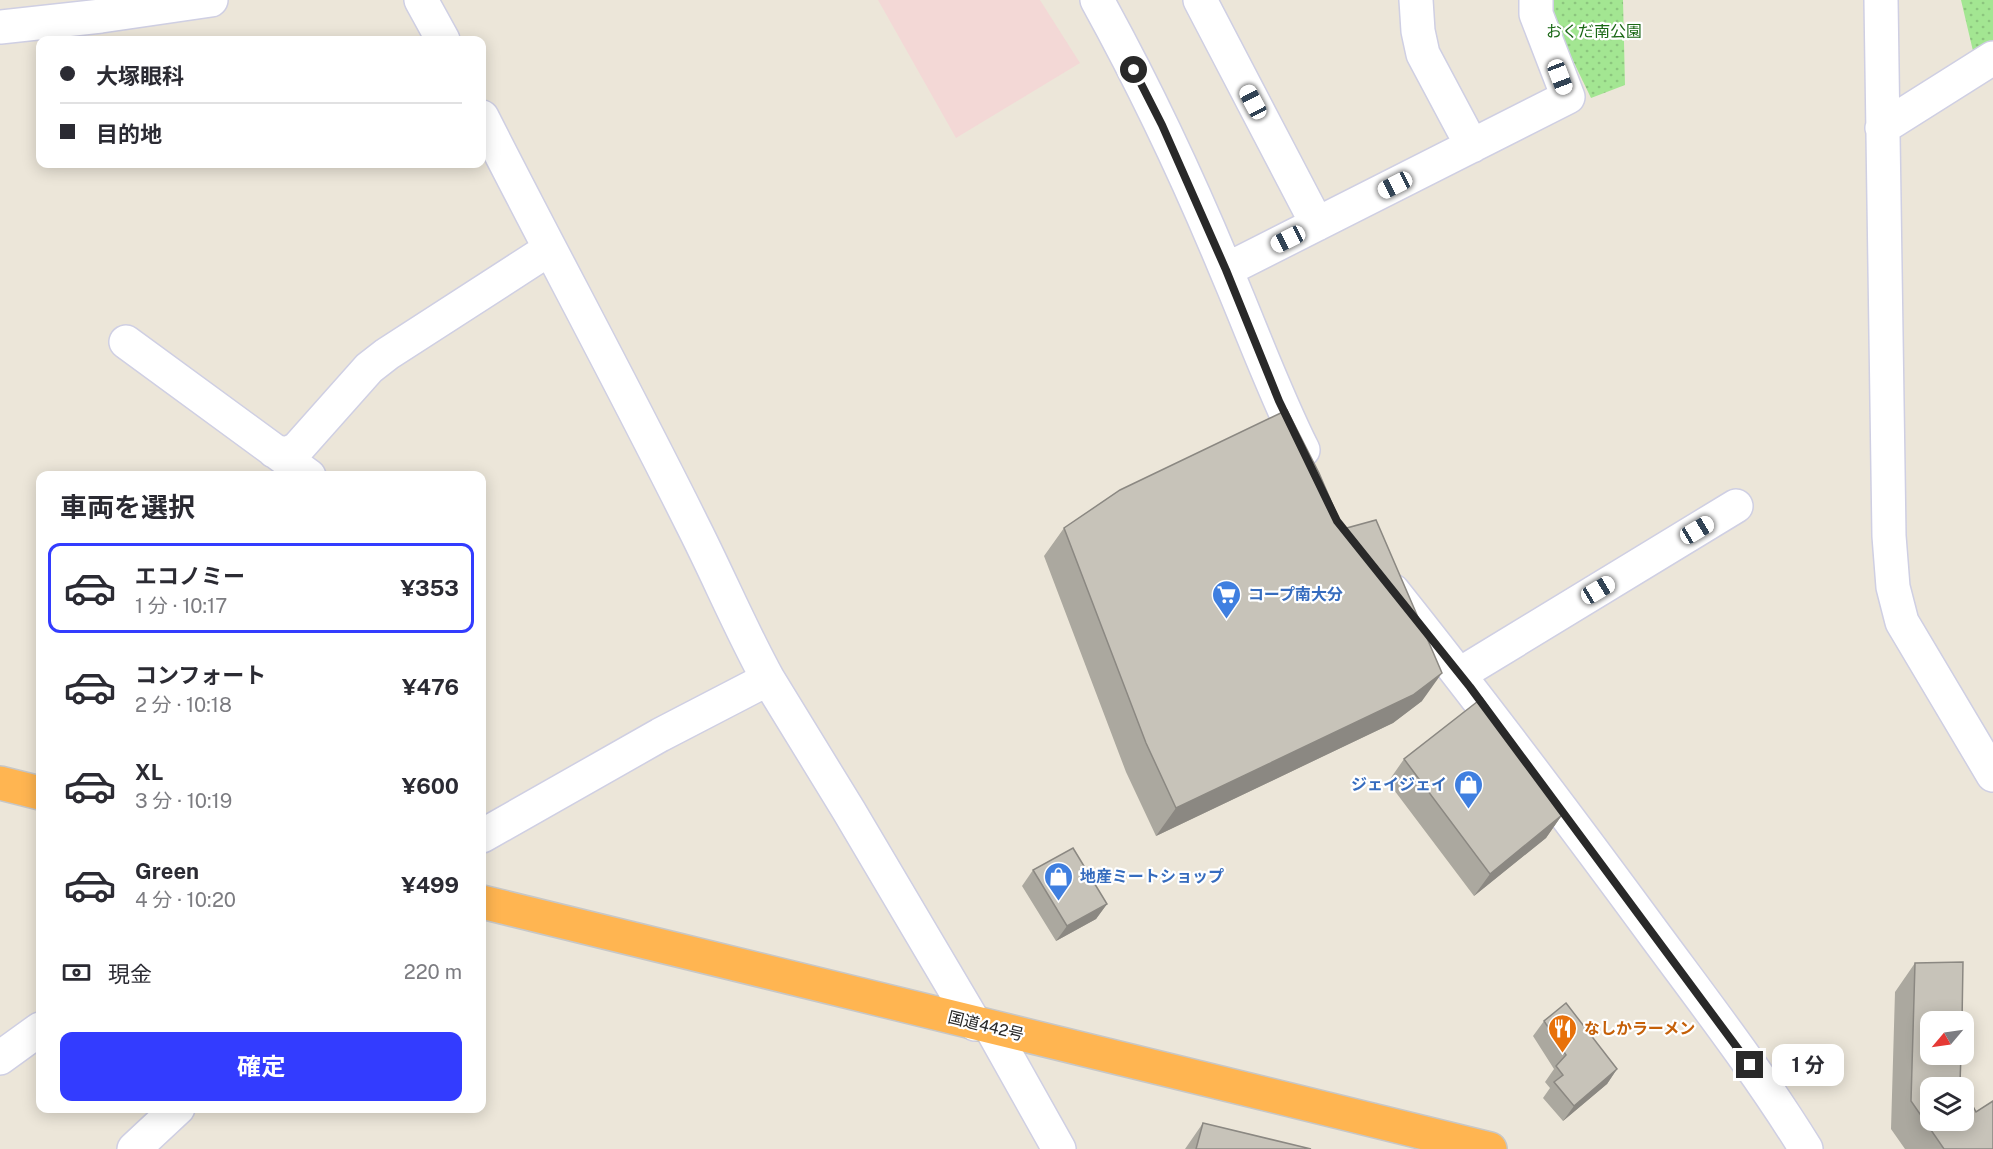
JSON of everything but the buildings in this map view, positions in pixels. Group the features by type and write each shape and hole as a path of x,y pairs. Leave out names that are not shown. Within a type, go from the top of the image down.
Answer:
{"highway":[{"path":"0,783 36,792"},
{"name":"国道442号","path":"486,903 1490,1149"}],"street":[{"path":"0,27 100,8 211,0"},
{"path":"421,0 440,36"},
{"path":"1096,0 1162,125 1226,270 1279,401 1318,481"},
{"path":"1200,0 1317,224"},
{"path":"1416,0 1418,31 1423,54 1472,146"},
{"path":"1226,270 1568,98 1536,14 1536,0"},
{"path":"1881,0 1889,524 1893,587 1902,622 1993,775"},
{"path":"1882,128 1993,58"},
{"path":"486,125 548,250 692,524 747,641 768,679 1059,1149"},
{"path":"274,451 286,454 297,449 369,369 387,354 548,250"},
{"path":"126,342 302,471"},
{"path":"1460,674 1736,506"},
{"path":"1373,566 1460,674 1614,879 1777,1102 1806,1149"},
{"path":"486,834 660,735 768,679"},
{"path":"0,1058 36,1032"},
{"path":"137,1148 173,1113"}],"shaded area":[{"path":"878,0 1040,0 1080,63 956,138"}],"green space":[{"name":"おくだ南公園","path":"1552,0 1623,0 1625,85 1591,98 1551,15"},
{"path":"1961,0 1993,0 1993,40 1973,51"}],"place":[{"name":"コープ南大分","path":"1227,620"},
{"name":"ジェイジェイ","path":"1468,810"},
{"name":"地産ミートショップ","path":"1059,902"},
{"name":"なしかラーメン","path":"1563,1054"}],"route":[{"path":"1134,70 1162,125 1226,270 1279,401 1337,521 1470,687 1750,1065"}]}
